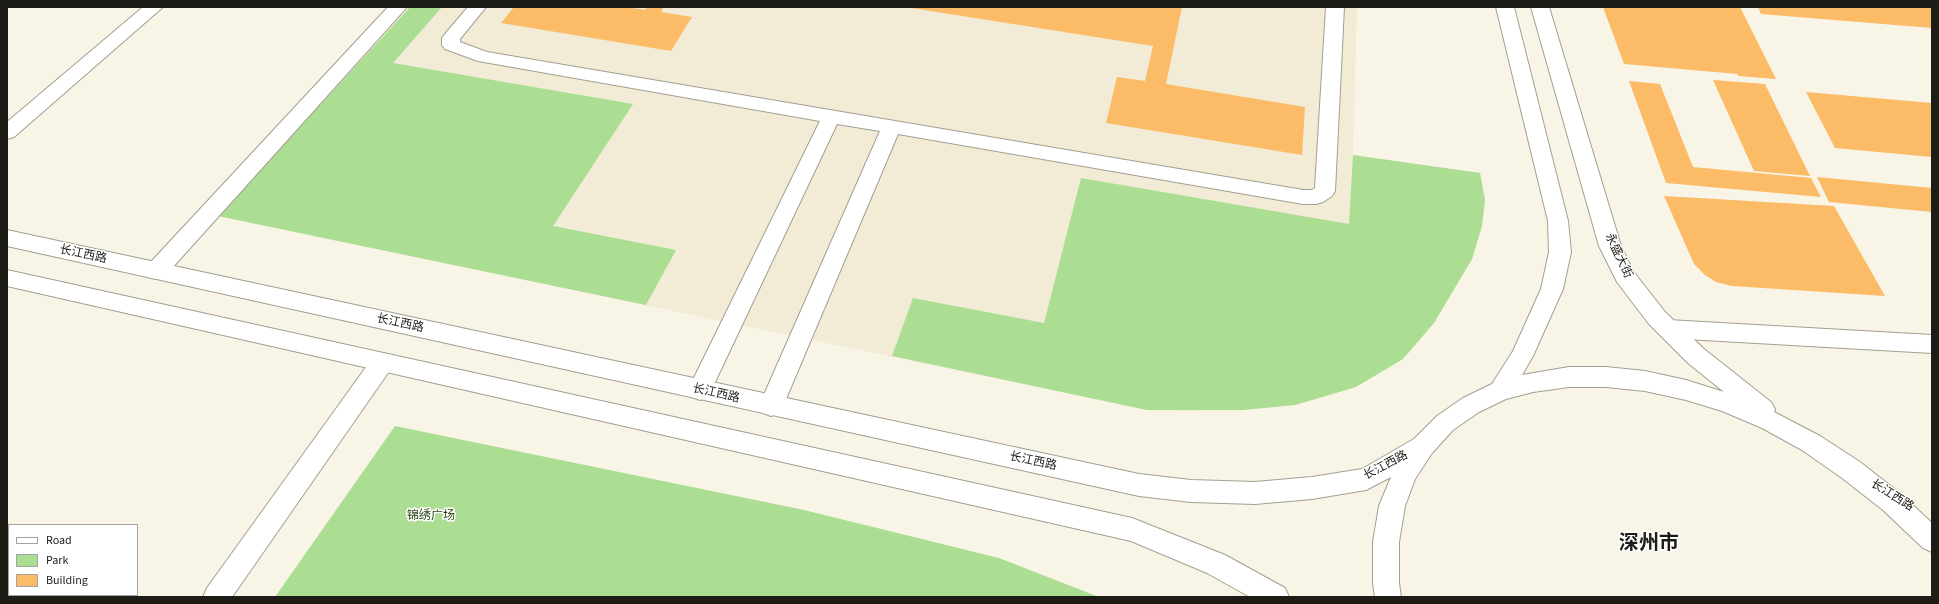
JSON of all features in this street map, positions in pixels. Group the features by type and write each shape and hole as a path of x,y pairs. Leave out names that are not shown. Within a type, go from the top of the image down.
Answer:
{"main road":[{"path":"7,132 154,7"},
{"path":"156,271 398,7"},
{"path":"477,7 451,38 451,45 484,57 1274,194 1303,197 1316,196 1325,191 1332,7"},
{"path":"1500,391 1522,356 1552,289 1560,252 1558,221 1505,7"},
{"name":"永盛大街","path":"1540,7 1610,246 1625,276 1657,318 1696,356 1742,394 1800,438"},
{"path":"700,390 831,117"},
{"path":"770,406 891,128"},
{"name":"长江西路","path":"7,238 770,406 1139,485 1191,491 1255,493 1312,488 1366,479 1423,446"},
{"path":"7,278 1132,530 1216,564 1276,597"},
{"path":"1668,329 1932,344"},
{"path":"216,597 382,363"},
{"path":"1388,597 1386,583 1386,542 1392,506 1404,474 1423,446 1445,423 1471,405 1500,391 1533,382 1569,377 1606,377 1645,381 1686,390 1728,403 1770,421 1851,470 1892,502 1932,540"},
{"name":"长江西路","path":"1851,470 1932,521"}],"shaded area":[{"path":"410,7 1357,7 1353,155 1480,173 1485,200 1482,226 1472,259 1434,323 1403,359 1356,387 1295,405 1243,410 1188,411 1147,410 218,216"}],"green space":[{"path":"410,7 442,7 393,63 633,104 553,226 676,250 646,305 218,216"},
{"path":"1353,155 1480,173 1485,200 1482,226 1472,259 1434,323 1403,359 1356,387 1295,405 1243,410 1147,410 892,356 913,298 1044,323 1081,178 1349,224"},
{"name":"锦绣广场","path":"395,426 804,510 999,558 1099,597 275,597"}],"building":[{"path":"514,7 627,7 645,10 647,7 664,7 661,12 692,17 671,51 501,23"},
{"path":"905,7 1182,7 1166,84 1305,107 1302,155 1106,123 1117,77 1145,81 1153,46"},
{"path":"1603,7 1740,7 1776,79 1738,76 1738,74 1624,64"},
{"path":"1758,7 1932,7 1932,28 1761,14"},
{"path":"1713,80 1765,84 1810,176 1754,171"},
{"path":"1629,81 1660,84 1693,167 1811,178 1821,197 1666,183"},
{"path":"1806,92 1932,103 1932,157 1835,148"},
{"path":"1817,177 1932,188 1932,212 1829,202"},
{"path":"1664,196 1834,206 1885,296 1732,286 1716,282 1705,275 1694,264"}],"district":[{"name":"深州市","path":"1649,545"}]}
